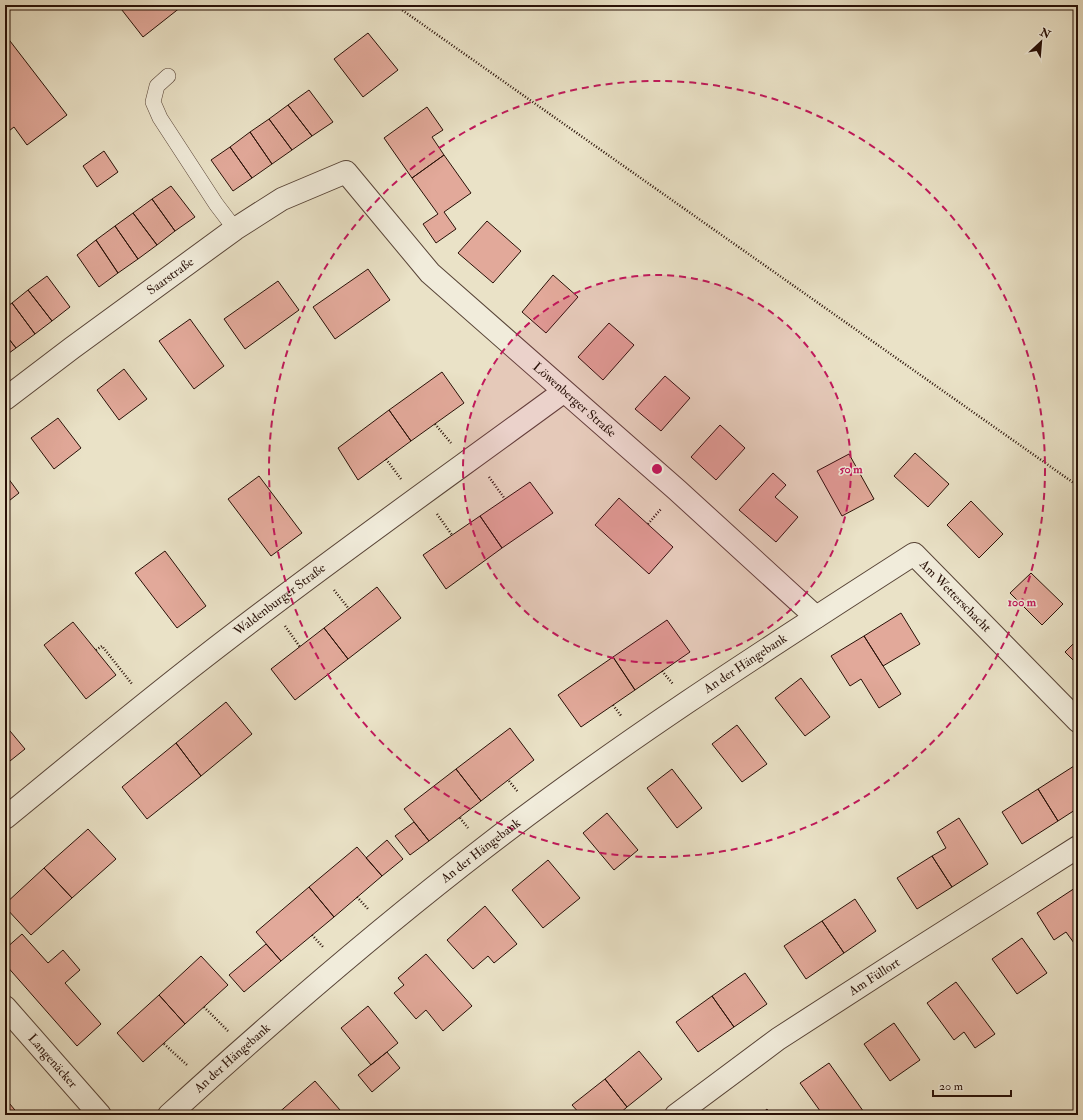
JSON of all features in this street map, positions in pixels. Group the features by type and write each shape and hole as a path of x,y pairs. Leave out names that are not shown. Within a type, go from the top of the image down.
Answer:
{"street":[{"name":"Saarstraße","path":"5,399 234,229 282,199 346,172"},
{"name":"Löwenberger Straße","path":"346,172 430,273 677,490 816,617"},
{"name":"Waldenburger Straße","path":"5,818 204,657 359,540 564,392"},
{"name":"Am Wetterschacht","path":"816,617 914,554 1078,721"},
{"name":"An der Hängebank","path":"169,1115 244,1047 385,926 490,842 637,736 816,617"},
{"name":"Am Füllort","path":"676,1115 778,1039 914,950 1078,847"},
{"name":"Langenäcker","path":"5,1007 100,1115"}],"lane":[{"path":"168,76 157,86 153,102 160,118 234,229"}],"path":[{"path":"395,5 1078,486"},
{"path":"96,650 102,646 147,702"},
{"path":"204,1007 244,1047"},
{"path":"164,1044 204,1083"}],"building":[{"path":"118,5 180,5 181,7 143,37"},
{"path":"368,33 398,70 363,97 334,59"},
{"path":"5,34 10,41 5,45"},
{"path":"10,41 67,115 27,145 14,127 5,134 5,45"},
{"path":"309,90 333,122 312,136 288,105"},
{"path":"288,105 312,136 292,150 269,119"},
{"path":"427,107 443,130 432,137 444,155 412,178 384,138"},
{"path":"269,119 292,150 272,164 250,132"},
{"path":"250,132 272,164 252,178 230,147"},
{"path":"230,147 252,178 233,191 211,160"},
{"path":"104,151 118,172 97,187 83,166"},
{"path":"444,155 471,193 444,212 456,229 436,243 423,224 438,214 412,178"},
{"path":"171,186 195,217 175,231 152,199"},
{"path":"152,199 175,231 157,245 133,213"},
{"path":"133,213 157,245 138,259 115,226"},
{"path":"487,221 521,251 493,283 458,253"},
{"path":"115,226 138,259 118,273 96,240"},
{"path":"96,240 118,273 99,287 77,255"},
{"path":"368,269 390,300 335,339 313,307"},
{"path":"553,275 578,297 546,333 522,312"},
{"path":"47,276 70,307 52,321 28,290"},
{"path":"278,281 299,310 245,349 224,319"},
{"path":"28,290 52,321 35,334 12,303"},
{"path":"12,303 35,334 16,348 5,334 5,308"},
{"path":"190,319 224,366 194,389 159,341"},
{"path":"609,323 634,345 603,380 578,357"},
{"path":"5,334 16,348 5,356"},
{"path":"124,369 147,399 119,420 97,390"},
{"path":"442,372 464,403 411,441 389,410"},
{"path":"665,376 690,398 661,431 635,409"},
{"path":"389,410 411,441 358,480 338,448"},
{"path":"58,418 81,448 54,469 31,438"},
{"path":"720,425 745,448 716,480 691,457"},
{"path":"915,453 949,484 928,507 894,476"},
{"path":"849,454 874,499 842,516 817,471"},
{"path":"773,473 786,485 775,497 798,517 776,542 739,510"},
{"path":"5,474 19,493 5,504"},
{"path":"259,476 302,533 271,556 228,499"},
{"path":"530,482 553,513 502,548 480,516"},
{"path":"619,498 673,547 649,574 595,525"},
{"path":"971,501 1003,534 979,558 947,525"},
{"path":"480,516 502,548 446,589 423,555"},
{"path":"165,551 206,606 177,628 135,573"},
{"path":"1031,573 1063,604 1042,625 1010,593"},
{"path":"377,587 401,618 348,659 324,628"},
{"path":"901,613 920,644 883,666 864,636"},
{"path":"667,620 690,652 635,690 613,657"},
{"path":"73,622 116,675 86,699 44,645"},
{"path":"324,628 348,659 295,700 271,669"},
{"path":"864,636 901,694 879,708 861,679 850,686 831,656"},
{"path":"1078,639 1078,665 1065,652"},
{"path":"613,657 635,690 581,727 558,695"},
{"path":"801,678 830,717 805,736 775,698"},
{"path":"226,702 252,734 201,776 176,743"},
{"path":"5,725 25,749 5,765"},
{"path":"737,725 767,764 742,782 712,744"},
{"path":"510,728 534,760 481,801 456,769"},
{"path":"176,743 201,776 147,819 122,787"},
{"path":"1074,766 1078,772 1078,808 1058,821 1038,789"},
{"path":"456,769 481,801 429,841 404,809"},
{"path":"672,769 702,808 677,828 647,788"},
{"path":"1038,789 1058,821 1022,844 1002,812"},
{"path":"607,813 638,850 614,870 583,833"},
{"path":"959,818 988,864 952,887 932,856 946,848 937,832"},
{"path":"414,822 429,841 410,855 395,836"},
{"path":"88,829 116,859 72,898 44,868"},
{"path":"387,840 403,859 382,876 366,858"},
{"path":"357,847 382,876 334,917 309,887"},
{"path":"932,856 952,887 917,909 897,878"},
{"path":"548,860 580,898 543,928 512,890"},
{"path":"44,868 72,898 31,935 5,907 5,904"},
{"path":"1078,886 1078,940 1074,943 1066,932 1054,940 1037,913"},
{"path":"309,887 334,917 281,961 256,932"},
{"path":"855,899 876,931 844,953 822,921"},
{"path":"485,906 517,944 494,963 488,956 473,969 447,940"},
{"path":"822,921 844,953 806,979 784,946"},
{"path":"22,934 48,963 63,950 80,970 65,983 101,1024 77,1046 5,964 5,949"},
{"path":"1022,938 1047,973 1017,994 992,959"},
{"path":"266,944 281,961 244,992 229,975"},
{"path":"426,954 472,1006 443,1031 426,1010 416,1019 394,993 404,985 398,978"},
{"path":"201,956 228,985 185,1024 159,995"},
{"path":"745,973 767,1004 734,1027 712,996"},
{"path":"956,982 995,1034 975,1048 964,1032 954,1040 927,1003"},
{"path":"159,995 185,1024 143,1062 117,1033"},
{"path":"712,996 734,1027 698,1052 676,1022"},
{"path":"368,1006 398,1043 371,1065 341,1028"},
{"path":"894,1023 920,1060 890,1081 864,1044"},
{"path":"639,1051 662,1079 627,1107 605,1079"},
{"path":"387,1052 400,1068 372,1092 358,1075"},
{"path":"829,1063 866,1115 823,1115 800,1083"},
{"path":"605,1079 627,1107 618,1115 581,1115 572,1105"},
{"path":"315,1081 340,1110 334,1115 276,1115"},
{"path":"5,1098 19,1115 5,1115"},
{"path":"767,1109 771,1115 760,1115"}]}
